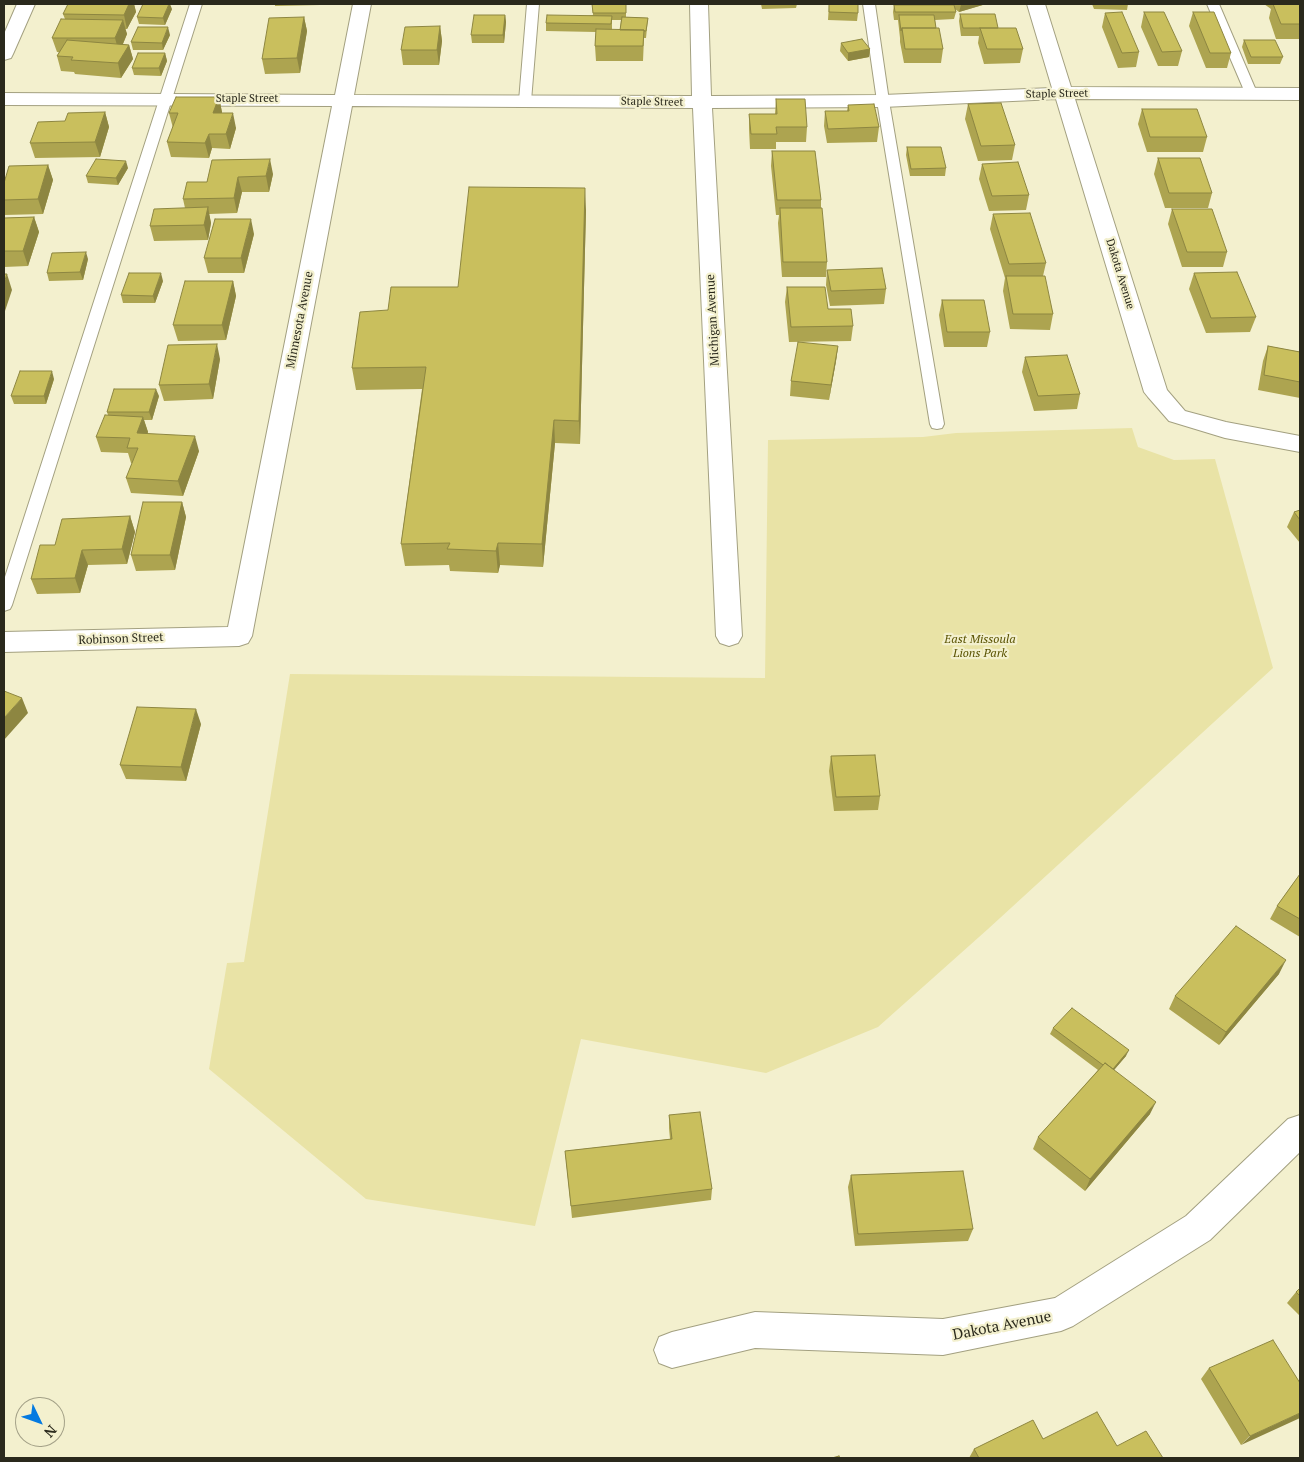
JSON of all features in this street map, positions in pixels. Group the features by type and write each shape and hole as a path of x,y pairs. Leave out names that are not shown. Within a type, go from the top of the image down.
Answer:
{"street":[{"path":"4,54 26,4"},
{"name":"Minnesota Avenue","path":"239,636 362,4"},
{"name":"Michigan Avenue","path":"699,4 702,102 729,636"},
{"name":"Dakota Avenue","path":"1036,4 1156,392 1177,416 1225,430 1300,444"},
{"name":"Staple Street","path":"4,99 702,102 883,101 1064,93 1300,94"},
{"name":"Robinson Street","path":"4,642 239,636"},
{"name":"Dakota Avenue","path":"672,1350 755,1330 943,1338 1060,1314 1198,1228 1300,1130"}],"lane":[{"path":"4,605 196,4"},
{"path":"525,101 533,4"},
{"path":"869,4 883,101 937,424"},
{"path":"1213,4 1252,95"}],"green space":[{"name":"East Missoula Lions Park","path":"1132,428 1138,447 1174,460 1215,459 1273,668 878,1027 766,1073 581,1039 535,1226 366,1199 209,1069 227,963 244,962 290,674 765,678 768,440 923,437 956,433"}],"building":[{"path":"68,4 129,4 124,15 63,14"},
{"path":"143,4 169,4 163,18 137,17"},
{"path":"592,4 626,4 626,13 593,13"},
{"path":"829,4 858,4 858,13 829,12"},
{"path":"1273,4 1300,4 1300,24 1281,24"},
{"path":"894,5 954,5 956,12 895,12"},
{"path":"1122,12 1139,52 1122,53 1105,13"},
{"path":"1144,12 1164,12 1182,51 1162,52"},
{"path":"1193,12 1214,12 1231,53 1210,53"},
{"path":"960,14 995,14 998,28 963,28"},
{"path":"474,15 505,15 503,35 471,35"},
{"path":"547,15 612,16 611,24 546,23"},
{"path":"899,15 934,15 936,28 902,28 901,31"},
{"path":"304,17 297,58 262,59 269,18"},
{"path":"622,17 648,18 646,31 620,30"},
{"path":"61,19 123,20 115,38 52,38"},
{"path":"440,26 437,50 401,50 405,27"},
{"path":"138,27 168,27 162,43 131,42"},
{"path":"902,28 939,28 943,49 905,49"},
{"path":"980,28 1016,28 1023,49 987,49"},
{"path":"596,29 644,30 643,46 595,46"},
{"path":"862,39 870,49 848,53 841,43"},
{"path":"67,40 129,45 118,63 71,60 73,57 57,56"},
{"path":"1244,40 1275,40 1283,57 1251,57"},
{"path":"138,53 165,53 159,68 132,68"},
{"path":"176,97 219,97 213,113 233,113 226,134 209,134 205,143 167,142 178,113 169,113"},
{"path":"776,99 805,99 807,127 776,127 777,134 751,134 749,114 777,114"},
{"path":"1001,103 1015,145 981,146 968,104"},
{"path":"874,104 879,127 828,129 825,111 849,111 848,105"},
{"path":"1142,109 1197,109 1207,137 1150,137"},
{"path":"105,112 95,142 30,143 38,122 65,121 68,113"},
{"path":"907,147 941,147 946,168 911,169"},
{"path":"772,151 815,151 821,200 777,200"},
{"path":"1158,158 1200,158 1212,193 1169,193"},
{"path":"96,159 126,161 116,178 86,176"},
{"path":"270,159 266,176 238,177 234,198 183,199 187,182 207,182 212,160"},
{"path":"1018,162 1029,195 992,196 982,164"},
{"path":"48,165 38,199 4,200 4,183 9,166"},
{"path":"469,187 585,188 579,421 554,420 542,544 498,543 496,551 447,549 450,543 401,544 426,367 352,368 360,312 388,310 391,287 458,287"},
{"path":"208,207 204,225 150,226 154,209"},
{"path":"780,208 822,208 827,262 783,262"},
{"path":"1172,209 1212,209 1227,252 1187,252"},
{"path":"1030,213 1046,263 1009,264 993,214"},
{"path":"34,217 23,251 4,251 4,218"},
{"path":"215,219 251,219 241,258 204,258"},
{"path":"86,252 80,272 47,273 52,253"},
{"path":"882,268 886,289 831,291 827,270"},
{"path":"1237,272 1256,317 1211,318 1194,273"},
{"path":"129,273 161,273 153,296 121,295"},
{"path":"1006,276 1045,276 1053,314 1013,314"},
{"path":"185,281 233,281 222,325 173,325"},
{"path":"787,287 825,287 828,309 851,309 853,326 791,327"},
{"path":"942,300 984,300 990,332 947,332"},
{"path":"798,342 838,346 831,385 791,381"},
{"path":"217,344 209,384 159,385 168,345"},
{"path":"1268,346 1300,352 1300,382 1264,375"},
{"path":"1067,355 1080,394 1038,396 1025,357"},
{"path":"20,371 52,371 44,396 11,396"},
{"path":"114,389 156,389 149,412 107,412"},
{"path":"105,415 143,417 137,433 195,436 178,481 126,478 138,448 127,448 130,438 96,437"},
{"path":"143,502 182,502 170,555 131,555"},
{"path":"1300,510 1300,520 1294,512"},
{"path":"130,516 122,549 82,550 75,578 31,579 40,545 55,545 62,519"},
{"path":"4,691 22,698 4,718"},
{"path":"137,707 196,709 181,767 120,765"},
{"path":"875,755 880,796 836,797 831,756"},
{"path":"1300,874 1300,919 1277,906"},
{"path":"1236,926 1286,960 1226,1032 1175,996"},
{"path":"1072,1008 1129,1050 1113,1069 1105,1063 1103,1065 1053,1028"},
{"path":"1105,1063 1156,1102 1090,1179 1038,1137"},
{"path":"700,1112 712,1189 571,1206 565,1151 672,1139 669,1115"},
{"path":"963,1171 973,1229 858,1234 851,1175"},
{"path":"1300,1288 1300,1296 1296,1292"},
{"path":"1273,1340 1300,1383 1300,1413 1250,1436 1209,1368"},
{"path":"1097,1412 1117,1446 1146,1431 1163,1458 979,1458 974,1449 1033,1420 1043,1439"}]}
